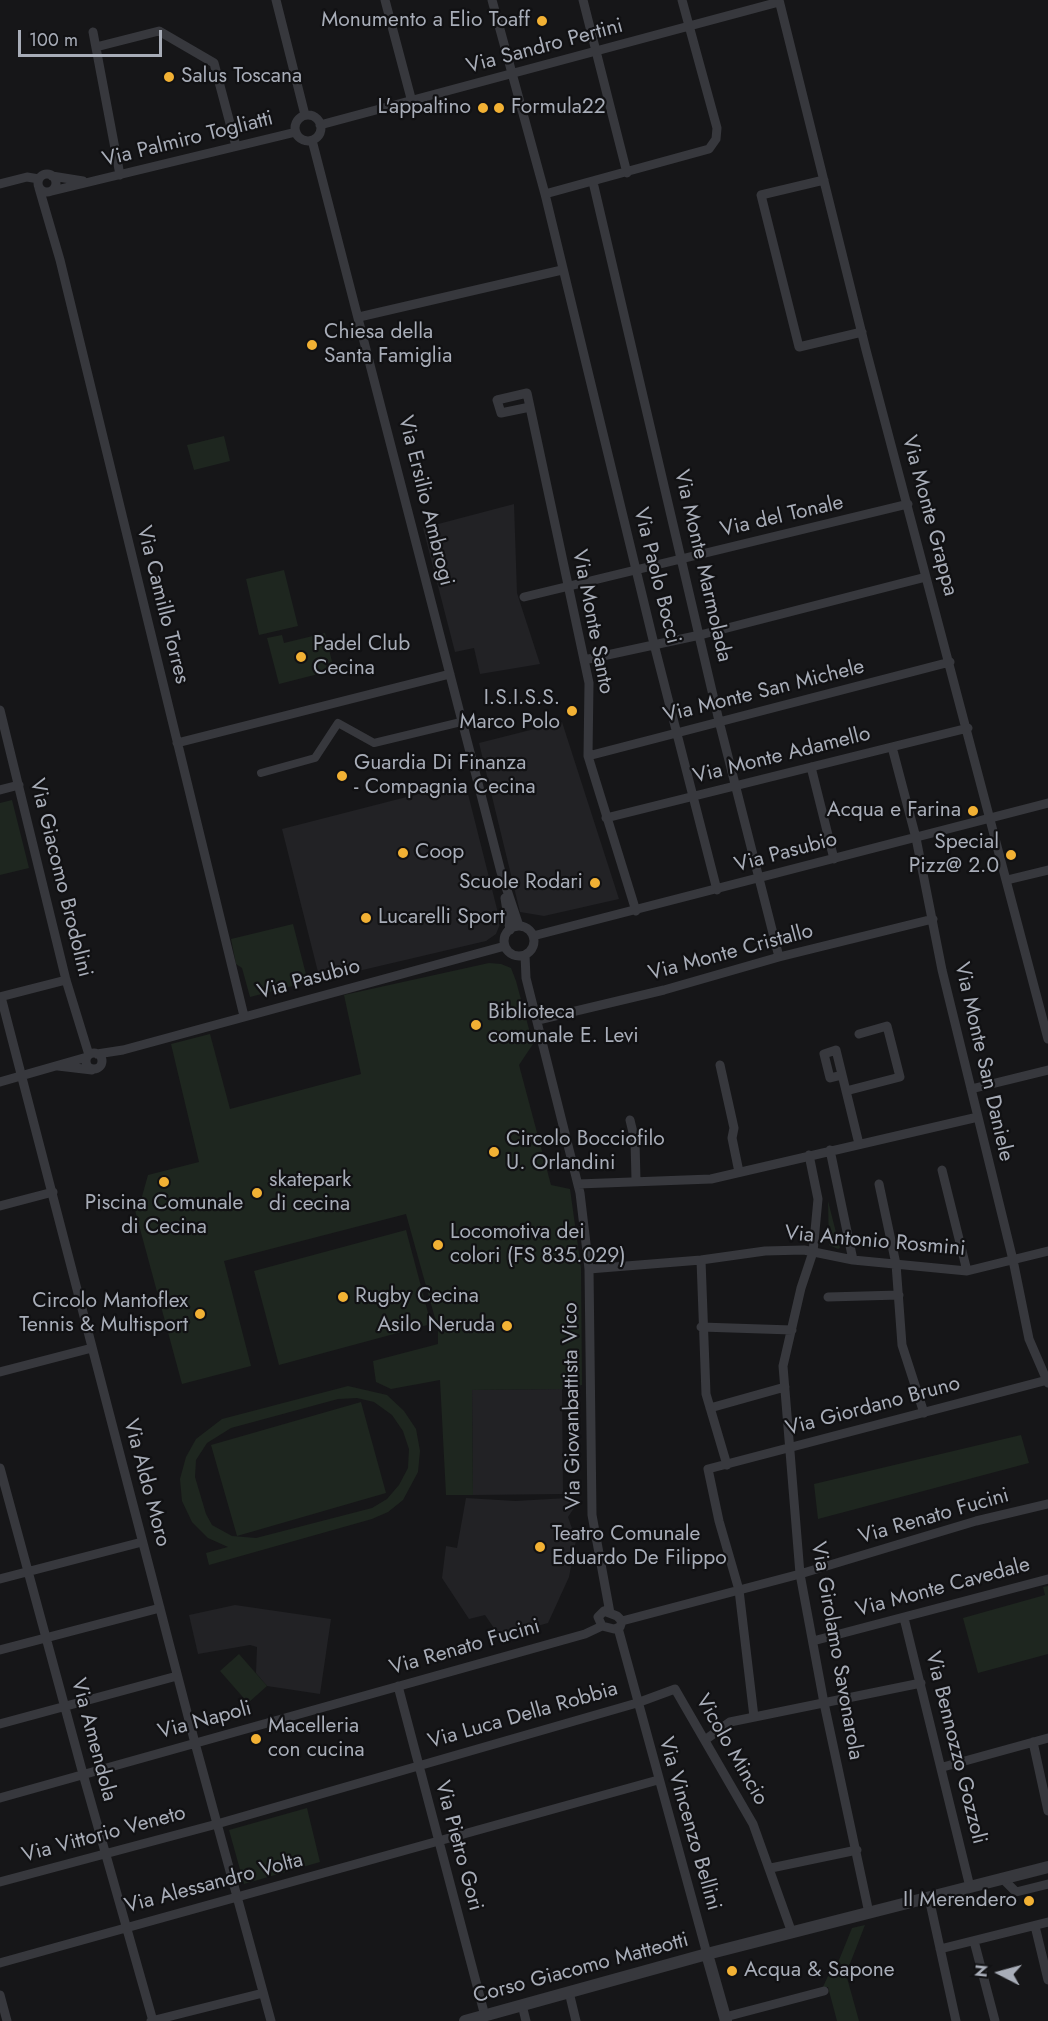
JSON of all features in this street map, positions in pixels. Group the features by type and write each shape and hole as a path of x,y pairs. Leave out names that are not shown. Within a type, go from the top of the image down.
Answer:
{"street":[{"path":"276,0 305,115"},
{"path":"385,0 411,102"},
{"name":"Via Paolo Bocci","path":"492,0 545,194 654,644 717,890"},
{"path":"582,0 627,173"},
{"path":"545,194 709,149 716,139 717,128 682,0"},
{"name":"Via Sandro Pertini","path":"320,125 512,75 779,1"},
{"name":"Via Monte Grappa","path":"779,1 862,332 1048,1039"},
{"path":"96,47 159,31 214,63 236,146"},
{"path":"93,32 120,176"},
{"path":"305,115 313,116 320,125 320,132 312,140 301,139 296,132 298,120 305,115"},
{"name":"Via Palmiro Togliatti","path":"0,184 27,177 45,187 88,182 296,132"},
{"name":"Via Ersilio Ambrogi","path":"312,140 515,928"},
{"path":"46,174 52,176 56,183 45,187 46,174"},
{"name":"Via Palmiro Togliatti","path":"52,176 88,182"},
{"path":"824,180 761,195 799,347 862,332"},
{"name":"Via Monte Marmolada","path":"593,182 719,721 779,957"},
{"name":"Via Camillo Torres","path":"45,187 43,202 60,260 244,1016"},
{"path":"359,316 562,270"},
{"name":"Via Monte Santo","path":"530,406 584,660 590,705 588,756 636,911"},
{"name":"Via del Tonale","path":"524,597 636,568 786,536 908,504"},
{"path":"584,660 700,635 926,577"},
{"name":"Via Monte San Michele","path":"588,756 950,662"},
{"path":"177,743 450,674"},
{"name":"Via Giacomo Brodolini","path":"0,710 66,980 91,1055"},
{"path":"261,773 315,758 338,723 374,743 461,722"},
{"name":"Via Monte Adamello","path":"606,818 968,728"},
{"name":"Via Monte San Daniele","path":"892,747 916,838 942,970 1029,1339 1048,1382"},
{"path":"811,767 834,860"},
{"path":"0,790 19,785"},
{"name":"Via Pasubio","path":"533,936 1048,803"},
{"path":"1007,880 1048,870"},
{"name":"Via Monte Cristallo","path":"538,1020 664,990 779,957 933,919"},
{"path":"525,927 533,936 531,951 525,955 517,956 509,953 505,946 504,940 515,928 525,927"},
{"name":"Via Pasubio","path":"0,1082 91,1055 123,1050 505,946"},
{"name":"Via Giovanbattista Vico","path":"525,955 526,978 578,1184 589,1269 592,1515 610,1612"},
{"path":"1,997 66,980"},
{"name":"Via Aldo Moro","path":"1,997 177,1676 270,2021"},
{"path":"846,1091 900,1077 887,1026 859,1034"},
{"name":"Via Pasubio","path":"58,1066 97,1067 123,1050"},
{"path":"91,1055 102,1060 97,1067 86,1064 91,1055"},
{"path":"720,1065 734,1128 732,1138 739,1172"},
{"path":"971,1089 1048,1070"},
{"path":"842,1075 859,1144"},
{"path":"578,1184 636,1180 711,1179 978,1117"},
{"path":"630,1120 634,1141 636,1180"},
{"path":"830,1150 853,1260"},
{"name":"Via Girolamo Savonarola","path":"809,1155 818,1199 813,1252 783,1366 800,1574 824,1703 869,1913"},
{"path":"942,1170 967,1271"},
{"path":"879,1184 896,1264 902,1345 924,1413"},
{"path":"0,1206 53,1192"},
{"name":"Via Antonio Rosmini","path":"589,1269 701,1260 765,1251 813,1252 853,1260 967,1271 1048,1251"},
{"path":"701,1260 701,1327 706,1394 727,1465"},
{"path":"828,1297 898,1295"},
{"path":"701,1327 792,1330"},
{"path":"0,1372 92,1348"},
{"name":"Via Giordano Bruno","path":"739,1590 719,1521 708,1469 1048,1382"},
{"path":"710,1408 785,1387"},
{"name":"Via Amendola","path":"0,1468 3,1489 152,2021"},
{"name":"Via Renato Fucini","path":"620,1624 800,1574 976,1521 1048,1504"},
{"path":"0,1579 142,1542"},
{"name":"Via Monte Cavedale","path":"813,1641 1048,1579"},
{"path":"739,1590 754,1717"},
{"path":"0,1650 46,1636 160,1608"},
{"path":"620,1624 602,1626 598,1621 600,1613 610,1612 620,1624 637,1703"},
{"name":"Via Bennozzo Gozzoli","path":"904,1618 970,1887"},
{"name":"Via Renato Fucini","path":"337,1703 585,1634 602,1626"},
{"path":"0,1724 177,1676"},
{"path":"705,1740 730,1722 921,1683"},
{"name":"Via Pietro Gori","path":"398,1686 485,2016"},
{"name":"Vicolo Mincio","path":"637,1703 675,1689 753,1824 771,1868 792,1933"},
{"name":"Via Napoli","path":"0,1798 337,1703"},
{"name":"Via Luca Della Robbia","path":"217,1824 418,1764 637,1703"},
{"name":"Via Vincenzo Bellini","path":"637,1703 707,1954"},
{"path":"942,1767 1048,1738"},
{"path":"1033,1742 1048,1811"},
{"name":"Via Alessandro Volta","path":"0,1963 658,1780"},
{"name":"Via Vittorio Veneto","path":"0,1882 217,1824"},
{"path":"771,1868 857,1850"},
{"name":"Corso Giacomo Matteotti","path":"465,2021 707,1954 1048,1867"},
{"path":"1003,1879 1016,1892 1048,1884"},
{"path":"929,1898 956,2021"},
{"path":"940,1949 1048,1923"},
{"path":"1035,1926 1048,1980"},
{"path":"974,1941 995,2021"},
{"path":"707,1954 725,2019 824,1991"},
{"path":"569,1992 576,2021"},
{"path":"152,2021 263,1993"},
{"path":"0,1995 7,2021"},
{"path":"522,2005 526,2021"}],"shaded area":[{"path":"224,436 230,461 194,470 187,445"},
{"path":"514,504 517,593 540,664 480,674 474,648 455,652 423,528"},
{"path":"284,570 298,626 259,635 246,579"},
{"name":"Padel Club Cecina","path":"325,633 334,670 279,684 267,638 282,635 284,643"},
{"path":"562,722 619,899 544,916 520,912 479,743"},
{"path":"465,782 498,913 500,924 496,934 486,941 320,980 282,829"},
{"path":"12,800 29,868 0,875 0,803"},
{"path":"293,924 308,982 250,997 242,968 236,964 231,939"},
{"path":"489,963 511,968 516,981 533,1044 519,1065 551,1185 570,1189 581,1268 582,1385 562,1389 472,1390 473,1495 446,1495 440,1380 391,1389 376,1382 373,1361 438,1344 438,1329 406,1214 224,1261 251,1366 182,1384 133,1203 141,1200 148,1175 199,1162 171,1044 210,1034 230,1109 361,1074 344,995"},
{"path":"828,1201 840,1248 838,1249 829,1245"},
{"name":"Rugby Cecina","path":"406,1230 431,1324 279,1365 254,1271"},
{"path":"348,1386 387,1395 404,1411 416,1429 420,1451 418,1472 403,1500 388,1512 372,1519 209,1565 206,1553 228,1547 208,1538 192,1522 182,1501 180,1479 186,1457 196,1439 222,1419","holes":["357,1398 374,1402 392,1415 403,1431 409,1449 408,1468 399,1485 387,1499 372,1508 256,1538 232,1536 212,1525 206,1514 195,1477 196,1460 207,1443 231,1428 338,1399"]},
{"path":"562,1389 563,1494 473,1495 472,1390"},
{"path":"361,1402 386,1493 237,1536 211,1445"},
{"path":"1021,1435 1029,1463 818,1519 814,1484"},
{"path":"466,1498 515,1501 568,1498 574,1508 568,1517 576,1540 569,1577 548,1623 512,1633 496,1631 485,1615 469,1619 442,1578 446,1546 457,1548"},
{"path":"1048,1586 1048,1654 978,1673 963,1618 1045,1595 1043,1587"},
{"path":"235,1605 331,1619 320,1694 267,1686 256,1673 257,1647 250,1645 198,1654 189,1615"},
{"path":"239,1654 267,1686 248,1703 220,1671"},
{"path":"307,1808 320,1862 244,1884 229,1830"},
{"path":"865,1925 846,1974 859,2021 837,2021 828,1987 823,1987 833,1965 837,1965 852,1928"}],"place":[{"name":"Monumento a Elio Toaff","path":"542,21"},
{"name":"Salus Toscana","path":"169,77"},
{"name":"L'appaltino","path":"483,108"},
{"name":"Formula22","path":"499,108"},
{"name":"Chiesa della Santa Famiglia","path":"312,345"},
{"name":"Padel Club Cecina","path":"301,657"},
{"name":"I.S.I.S.S. Marco Polo","path":"572,711"},
{"name":"Guardia Di Finanza - Compagnia Cecina","path":"342,776"},
{"name":"Acqua e Farina","path":"973,811"},
{"name":"Coop","path":"403,853"},
{"name":"Special Pizz@ 2.0","path":"1011,855"},
{"name":"Scuole Rodari","path":"595,883"},
{"name":"Lucarelli Sport","path":"366,918"},
{"name":"Biblioteca comunale E. Levi","path":"476,1025"},
{"name":"Circolo Bocciofilo U. Orlandini","path":"494,1152"},
{"name":"Piscina Comunale di Cecina","path":"164,1182"},
{"name":"skatepark di cecina","path":"257,1193"},
{"name":"Locomotiva dei colori (FS 835.029)","path":"438,1245"},
{"name":"Rugby Cecina","path":"343,1297"},
{"name":"Circolo Mantoflex Tennis & Multisport","path":"200,1314"},
{"name":"Asilo Neruda","path":"507,1326"},
{"name":"Teatro Comunale Eduardo De Filippo","path":"540,1547"},
{"name":"Macelleria con cucina","path":"256,1739"},
{"name":"Il Merendero","path":"1029,1901"},
{"name":"Acqua & Sapone","path":"732,1971"}]}
